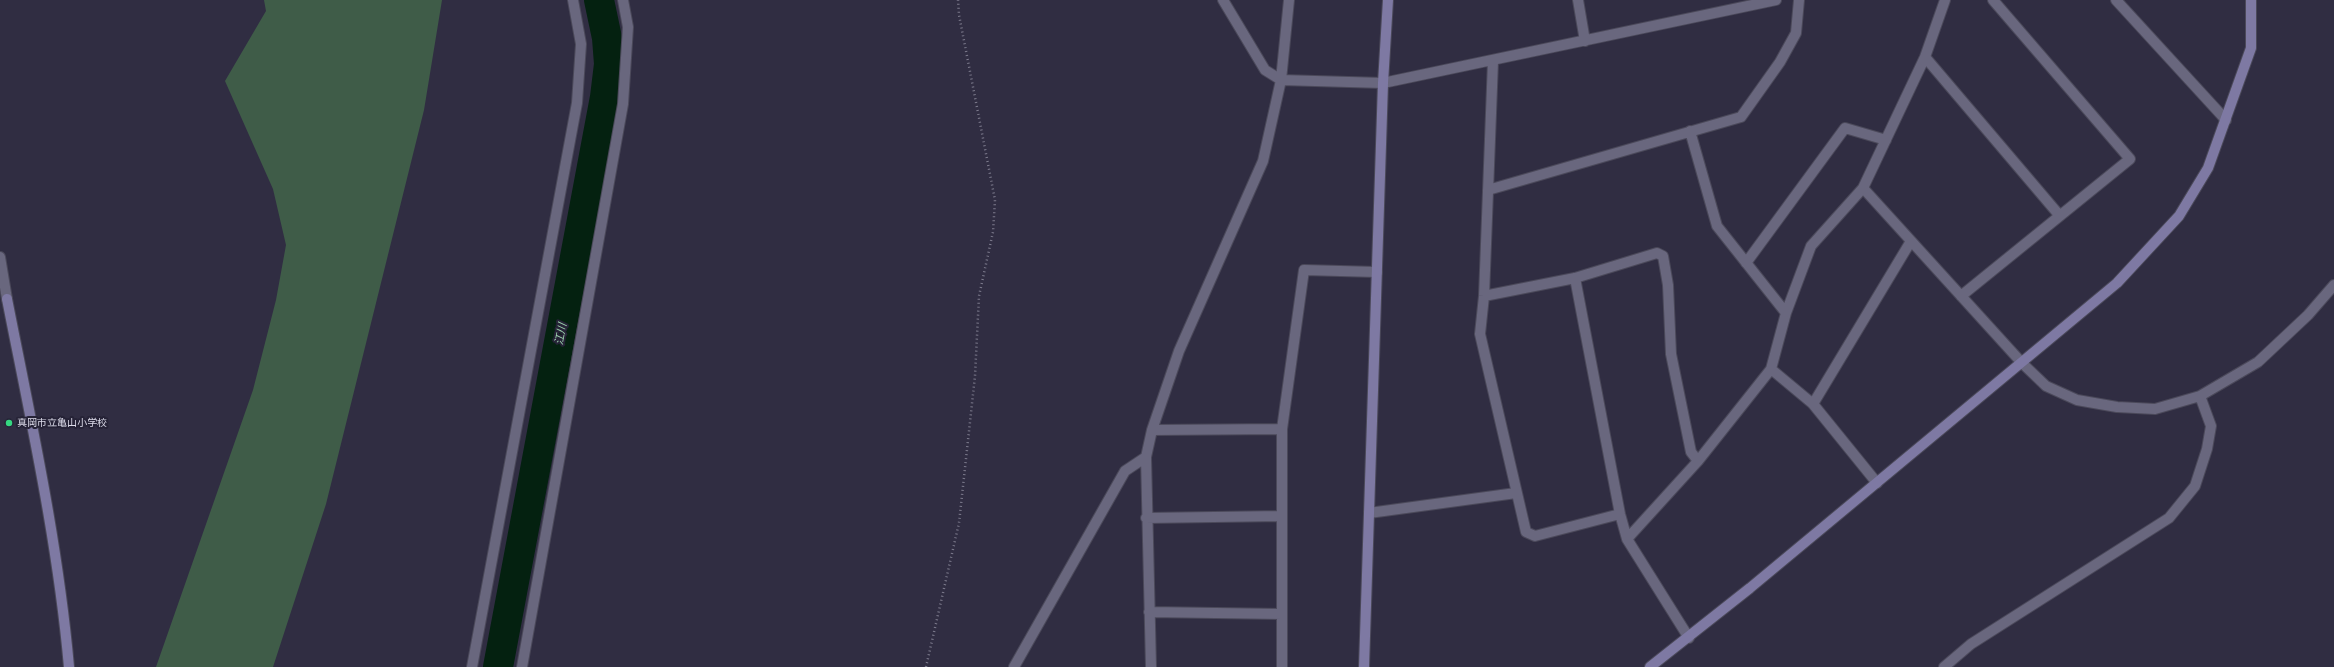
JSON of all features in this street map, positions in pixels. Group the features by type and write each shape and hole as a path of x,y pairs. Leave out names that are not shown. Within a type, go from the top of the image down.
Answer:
{"street":[{"path":"472,667 577,103 581,44 572,0"},
{"path":"522,667 623,104 628,27 623,0"},
{"path":"1223,0 1265,70 1281,80 1383,83 1493,61 1776,0"},
{"path":"1151,667 1146,518 1146,457 1152,430 1179,351 1263,161 1281,80 1289,0"},
{"path":"1364,667 1383,83 1388,0"},
{"path":"1578,0 1585,41"},
{"path":"1488,190 1741,117 1780,62 1796,33 1799,0"},
{"path":"1627,539 1698,461 1771,369 1786,313 1811,246 1863,188 1925,57 1944,0"},
{"path":"1962,296 2130,159 1993,0"},
{"path":"2116,0 2226,120"},
{"path":"1650,667 1689,638 2117,283 2180,216 2208,168 2251,48 2251,0"},
{"path":"1925,57 2060,216"},
{"path":"1493,61 1484,296 1480,334 1526,532 1535,536 1620,514"},
{"path":"1746,264 1845,128 1886,140"},
{"path":"1690,132 1717,226 1786,313"},
{"path":"1863,188 2022,363 2046,386 2077,400 2117,407 2155,409 2200,396 2258,362 2308,315 2334,285"},
{"path":"1813,404 1911,241"},
{"path":"1484,296 1575,278 1657,253 1663,256 1668,285 1671,354 1691,452 1698,461"},
{"path":"0,257 2,298 37,453 58,574 69,667"},
{"path":"1282,667 1282,429 1304,270 1377,272"},
{"path":"1575,278 1620,514 1627,539 1689,638"},
{"path":"1771,369 1813,404 1877,483"},
{"path":"1944,667 1971,644 2169,518 2195,486 2207,449 2211,426 2200,396"},
{"path":"1152,430 1282,429"},
{"path":"1014,667 1126,471 1146,457"},
{"path":"1369,512 1516,493"},
{"path":"1146,518 1282,516"},
{"path":"1149,612 1282,614"}],"path":[{"path":"926,667 959,523 975,376 979,296 994,232 995,200 959,15 958,0"}],"green space":[{"path":"264,0 442,0 424,110 326,504 273,667 156,667 253,390 276,300 286,245 273,189 225,81 266,11"}],"waterway":[{"name":"江川","path":"498,667 605,97 609,64 607,38 599,0"}],"place":[{"name":"真岡市立亀山小学校","path":"9,423"}]}
